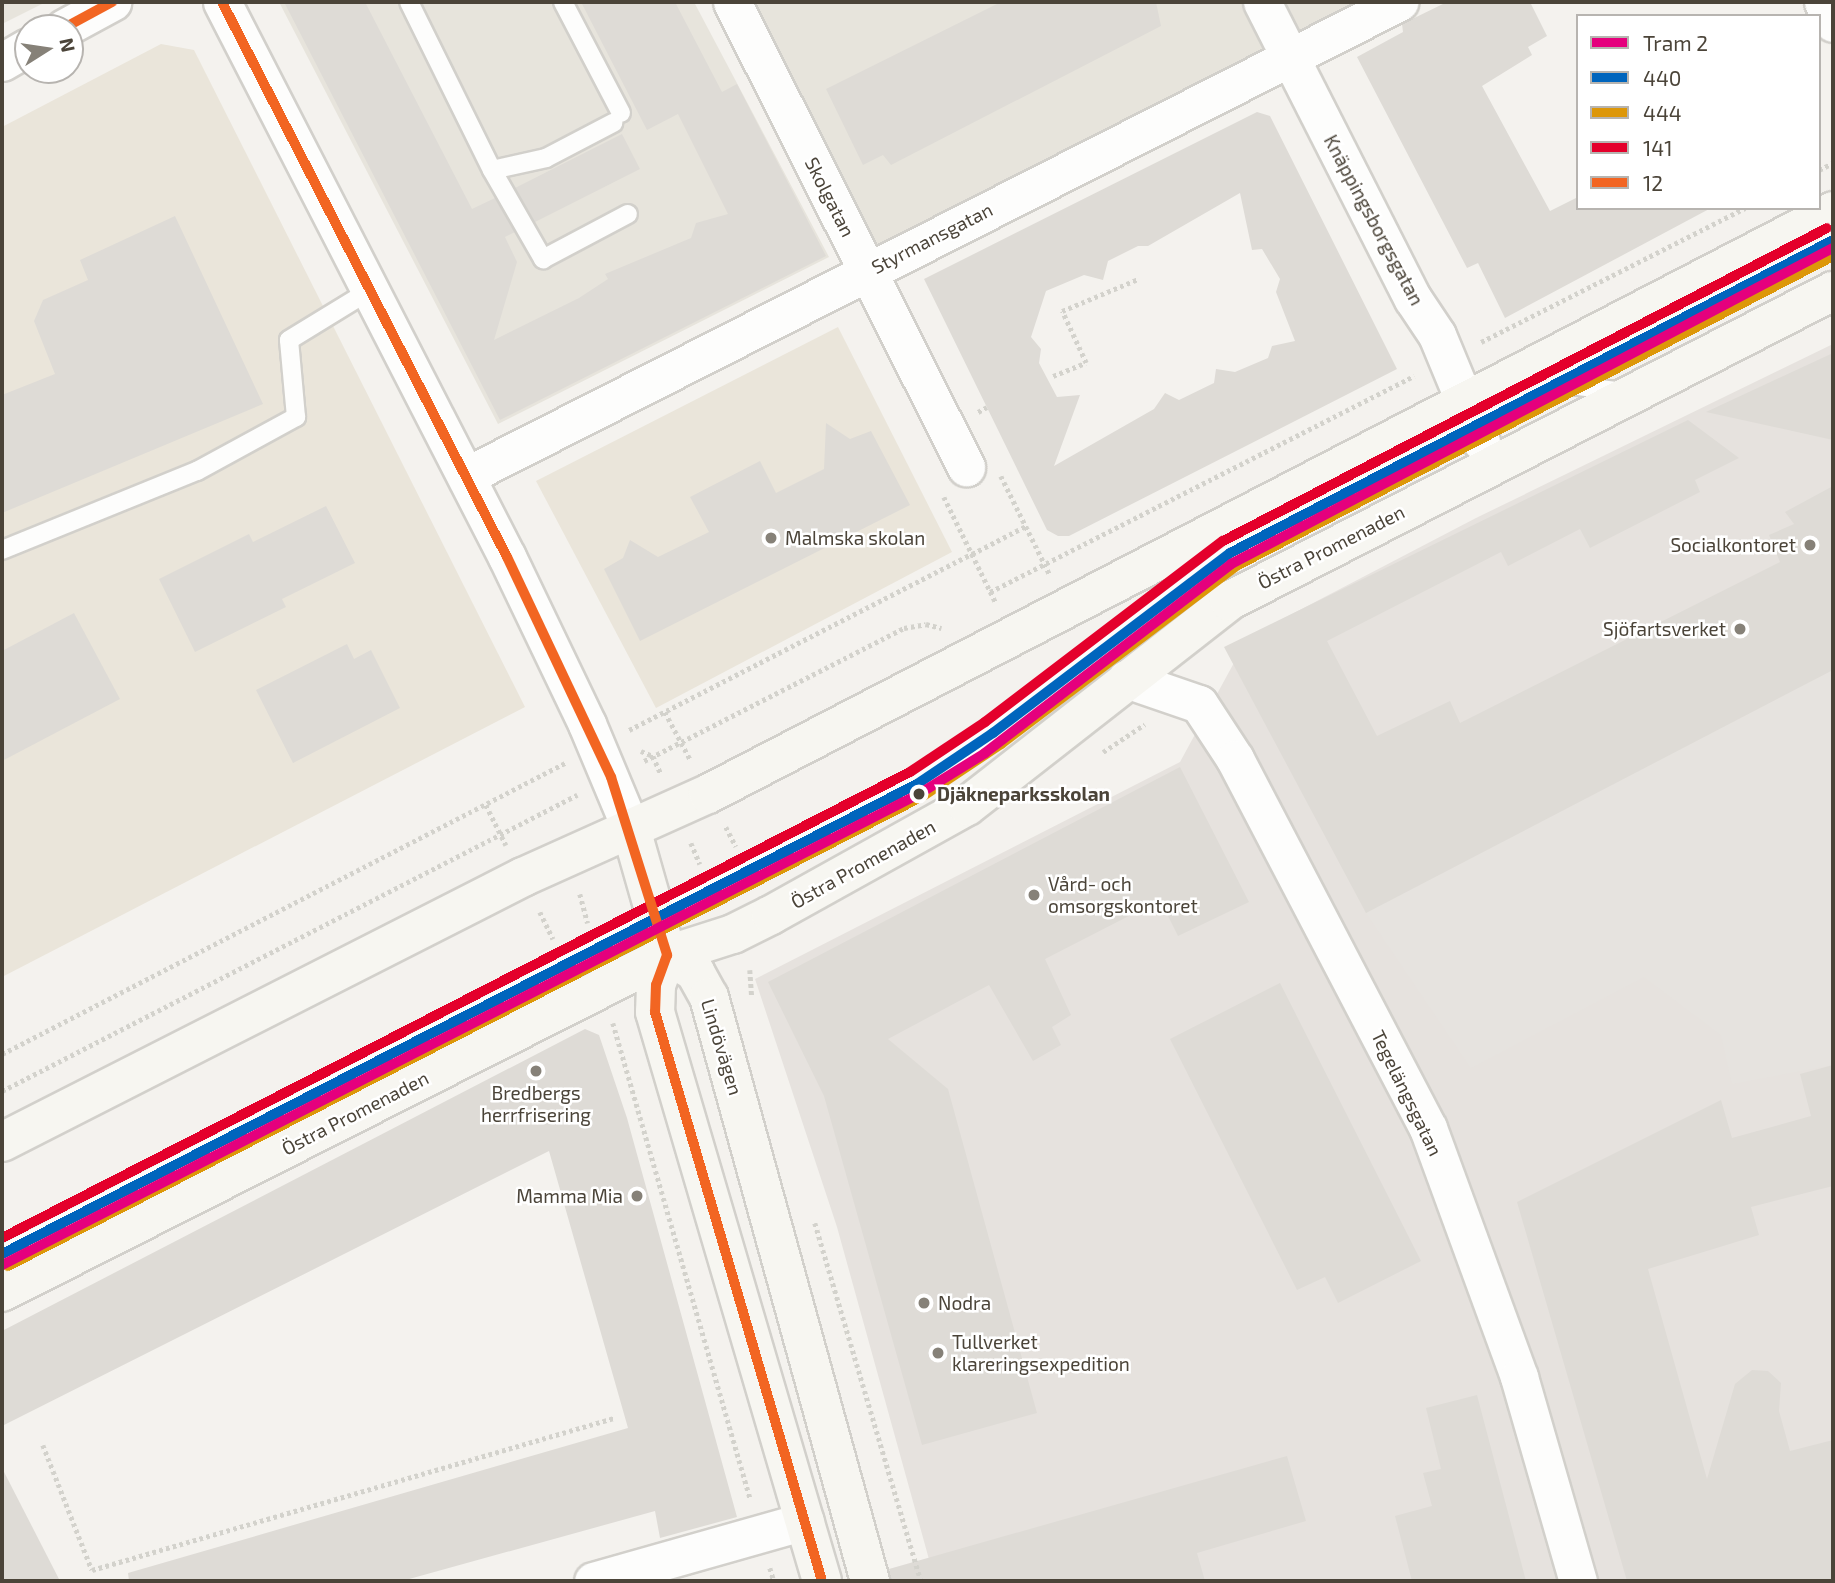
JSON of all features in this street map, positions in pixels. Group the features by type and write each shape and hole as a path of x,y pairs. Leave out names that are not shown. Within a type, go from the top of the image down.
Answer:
{"main road":[{"name":"Östra Promenaden","path":"2,1142 1157,563 1475,421 1833,211"},
{"name":"Östra Promenaden","path":"2,1292 599,969 662,938 733,934 771,915 967,806 1229,601 1833,291"},
{"path":"631,829 662,938 656,985 656,1012 822,1581"},
{"name":"Lindövägen","path":"662,938 695,972 709,997 870,1581"}],"street":[{"path":"84,17 112,2"},
{"path":"222,2 466,476 611,777 631,829"},
{"name":"Skolgatan","path":"732,2 966,467"},
{"name":"Knäppingsborgsgatan","path":"1262,2 1448,359 1475,421"},
{"name":"Styrmansgatan","path":"466,476 1399,2"},
{"path":"1823,2 1833,23"},
{"path":"1412,505 1466,462 1475,421 1526,450"},
{"name":"Tegelängsgatan","path":"1126,679 1173,692 1199,704 1235,760 1428,1128 1520,1377 1578,1581"},
{"path":"593,1581 804,1521"}],"lane":[{"path":"409,2 492,170 543,259 628,214"},
{"path":"492,170 546,158 617,118 563,2"},
{"name":"Östra Promenaden","path":"662,938 917,785 993,733 1230,553 1475,421 1833,240"},
{"path":"2,550 197,471 296,416 289,340 369,291"},
{"path":"1554,383 1634,393"},
{"name":"Östra Promenaden","path":"2,1254 599,969"}],"path":[{"path":"1045,564 997,466 966,467 941,492 990,592 1741,210"},
{"path":"1053,376 1086,363 1062,311 1138,279"},
{"path":"666,712 1026,526"},
{"path":"1094,758 1156,716 1173,692"},
{"path":"2,1091 611,777"},
{"path":"2,1054 486,805"},
{"path":"557,805 613,1024 774,1581"},
{"path":"750,986 754,1009"},
{"path":"811,1211 921,1581"},
{"path":"43,1445 92,1570 614,1419"}],"shaded area":[{"path":"2,2 46,2 22,14 14,14 14,18 2,24"},
{"path":"279,2 694,2 829,257 498,424"},
{"path":"732,2 1399,2 867,272"},
{"path":"161,44 194,50 525,707 2,977 2,127"},
{"path":"838,327 952,552 656,708 536,481"},
{"path":"1833,344 1833,1581 935,1581 837,1227 755,979 1180,762 1248,637 1476,518"},
{"path":"1833,670 1833,1065 1732,1084 1721,1035 1644,977 1471,1068 1366,913"}],"building":[{"path":"284,2 365,2 472,209 495,198 515,232 505,237 517,262 494,340 579,298 608,279 605,274 691,238 696,223 728,214 678,114 647,130 581,2 675,2 722,92 737,84 826,256 500,420"},
{"path":"1001,2 1156,2 1161,26 891,165 883,155 863,165 826,89"},
{"path":"1447,2 1530,2 1547,36 1528,47 1532,55 1482,86 1550,211 1576,198 1576,210 1707,210 1505,318 1478,263 1467,268 1357,57 1403,32 1402,24"},
{"path":"1257,112 1270,116 1397,369 1069,536 1058,536 1047,530 924,279","holes":["1240,193 1252,250 1262,249 1280,279 1276,292 1295,341 1272,346 1268,358 1235,372 1216,369 1214,383 1179,400 1165,393 1154,409 1054,466 1080,395 1057,397 1039,363 1041,349 1031,337 1046,291 1084,275 1103,280 1108,261 1138,246 1148,246"]},
{"path":"622,134 640,169 535,222 515,188"},
{"path":"175,216 263,404 2,513 2,395 55,374 34,321 43,300 88,280 80,260"},
{"path":"1833,353 1833,440 1706,412"},
{"name":"Sjöfartsverket","path":"1688,420 1739,458 1695,480 1700,492 1590,548 1580,529 1508,566 1501,552 1327,641 1377,736 1450,701 1460,723 1780,562 1769,535 1794,524 1785,512 1833,486 1833,670 1366,913 1224,647"},
{"name":"Malmska skolan","path":"826,423 850,439 871,431 910,505 640,641 604,569 623,558 630,540 658,557 709,532 690,497 760,461 776,493 824,469"},
{"path":"326,506 355,563 282,599 286,607 195,652 159,579 249,534 253,542"},
{"path":"74,613 120,699 2,761 2,651"},
{"path":"347,644 354,659 371,650 400,708 293,763 256,690"},
{"path":"1180,767 1249,902 1178,936 1160,900 1045,959 1071,1015 1052,1027 1061,1045 1033,1061 989,985 888,1039 948,1089 1037,1413 922,1445 824,1096 768,982"},
{"path":"1280,983 1421,1261 1338,1303 1325,1277 1297,1290 1170,1039"},
{"path":"585,1029 599,1035 627,1118 737,1517 660,1538 655,1511 402,1581 129,1581 128,1573 628,1428 549,1151 2,1426 2,1331"},
{"path":"1833,1065 1833,1186 1751,1207 1759,1235 1648,1269 1707,1479 1735,1384 1752,1370 1768,1371 1781,1383 1779,1411 1790,1451 1833,1440 1833,1581 1627,1581 1517,1202 1721,1100 1732,1138 1811,1116 1800,1074"},
{"path":"1477,1395 1526,1581 1412,1581 1395,1516 1432,1506 1423,1473 1441,1469 1426,1408"},
{"path":"1287,1456 1306,1521 1197,1553 1205,1581 891,1581 889,1569"},
{"path":"2,1468 60,1581 2,1581"}],"tram line":[{"name":"2","path":"2,1265 919,794 985,753 1231,564 1833,248"}],"transit line":[{"name":"12","path":"84,17 112,2"},
{"name":"12","path":"222,2 507,557 611,777 667,955 656,985 655,1012 822,1581"},
{"name":"141","path":"2,1238 910,772 985,722 1223,541 1827,228"},
{"name":"440","path":"2,1254 917,784 993,733 1230,553 1833,240"},
{"name":"444","path":"8,1266 923,796 1001,744 1238,565 1833,256"}],"place":[{"name":"Malmska skolan","path":"771,538"},
{"name":"Socialkontoret","path":"1810,545"},
{"name":"Sjöfartsverket","path":"1740,629"},
{"name":"Djäkneparksskolan","path":"919,794"},
{"name":"Vård- och omsorgskontoret","path":"1034,895"},
{"name":"Bredbergs herrfrisering","path":"536,1071"},
{"name":"Mamma Mia","path":"637,1196"},
{"name":"Nodra","path":"924,1303"},
{"name":"Tullverket klareringsexpedition","path":"938,1353"}]}
